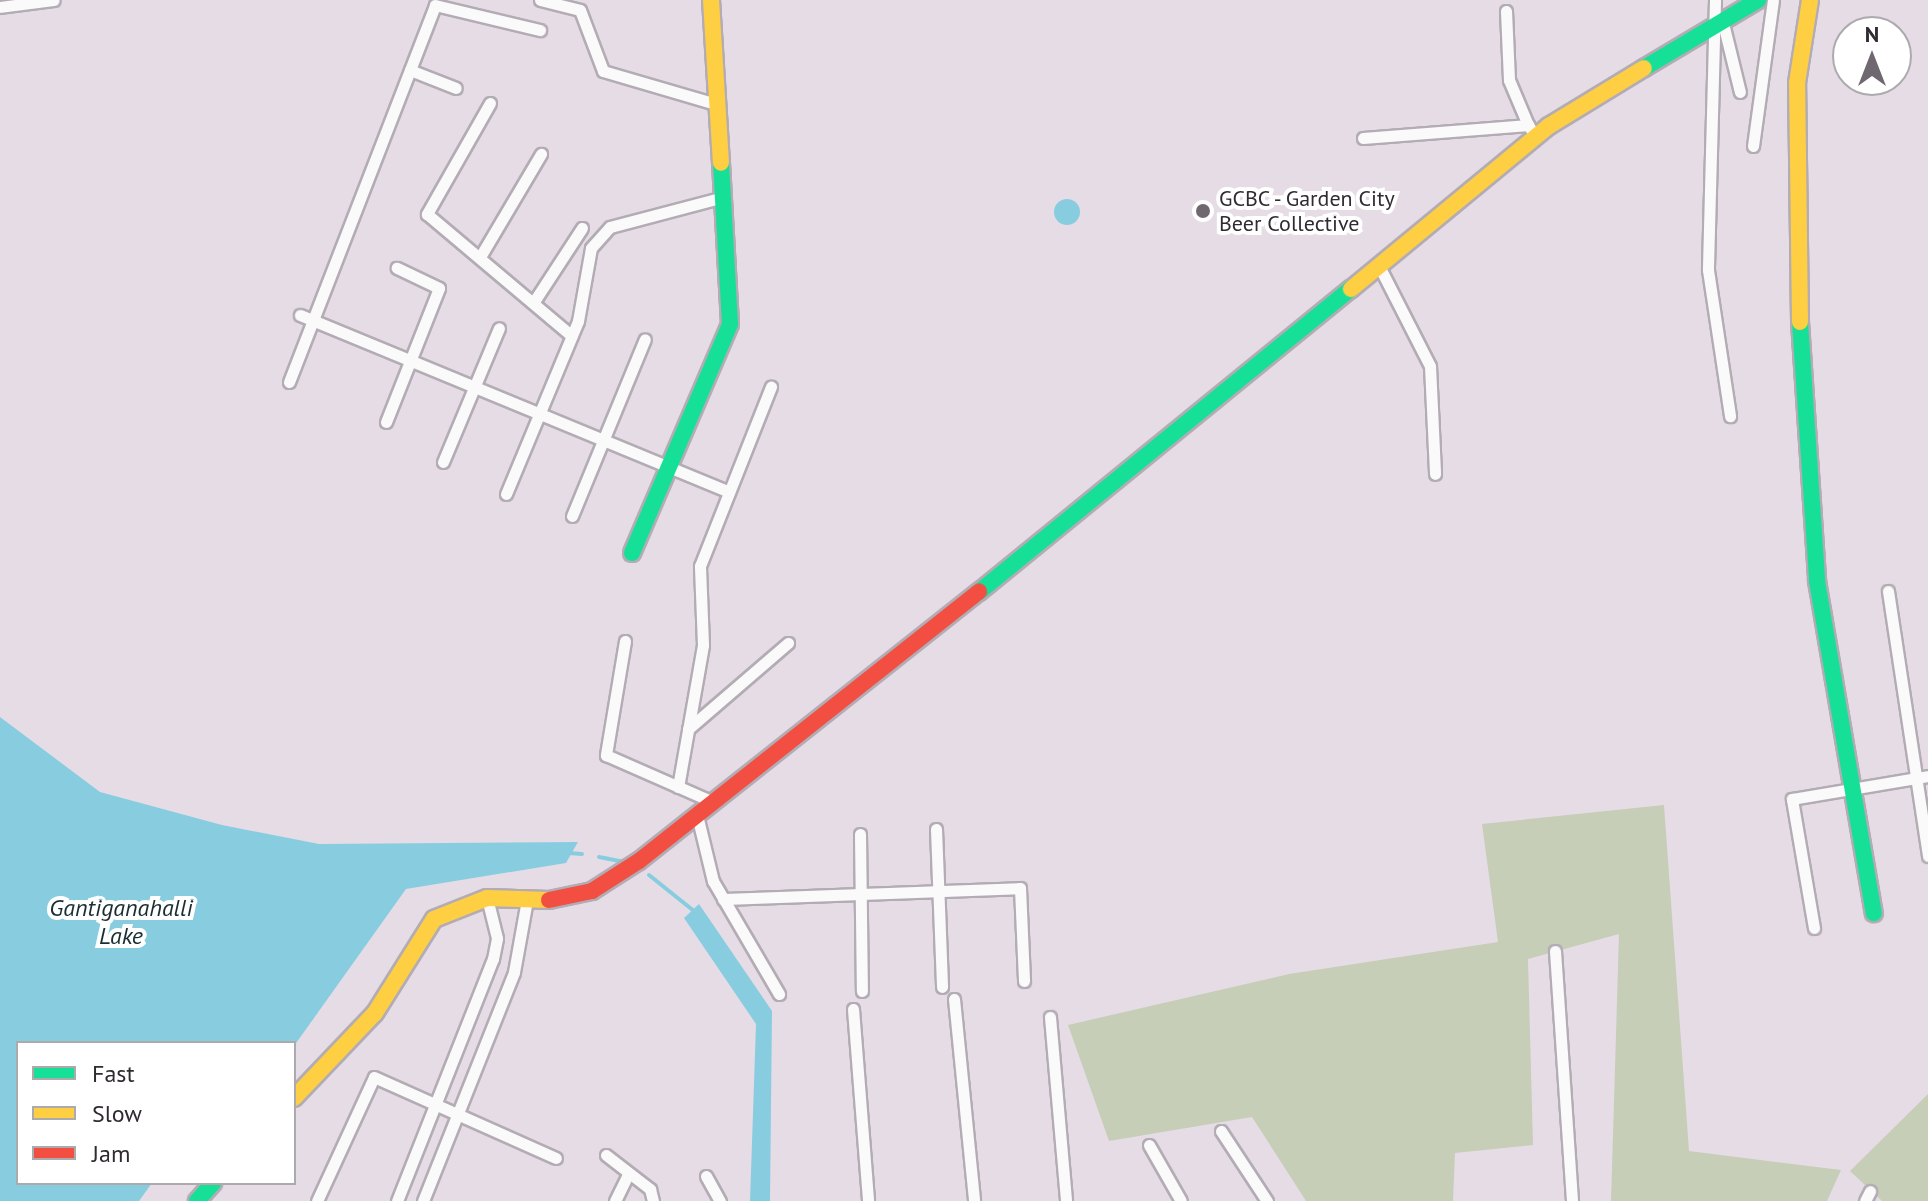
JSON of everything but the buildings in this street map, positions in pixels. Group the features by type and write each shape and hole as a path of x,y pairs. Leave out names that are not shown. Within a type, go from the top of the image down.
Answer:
{"street":[{"path":"0,7 54,0"},
{"path":"540,0 580,10 603,71 716,104"},
{"path":"632,553 730,324 720,198 711,0"},
{"path":"1715,0 1718,26 1708,270 1730,416"},
{"path":"296,1096 375,1013 434,919 487,898 527,900 592,891 697,815 1378,264 1532,131 1718,26 1758,0"},
{"path":"1753,146 1773,0"},
{"path":"1810,0 1797,83 1794,229 1817,581 1874,913"},
{"path":"289,382 435,5 540,30"},
{"path":"1506,11 1509,80 1532,131"},
{"path":"1718,26 1740,92"},
{"path":"410,70 456,88"},
{"path":"490,103 427,214 535,300 572,336"},
{"path":"1363,138 1532,131"},
{"path":"480,257 541,154"},
{"path":"506,494 572,336 591,248 610,227 720,198"},
{"path":"535,300 582,228"},
{"path":"1378,264 1430,366 1435,474"},
{"path":"386,422 439,288 397,268"},
{"path":"300,315 729,492"},
{"path":"443,462 499,328"},
{"path":"572,516 645,339"},
{"path":"678,787 703,645 700,566 771,387"},
{"path":"1888,591 1922,777 1928,856"},
{"path":"625,641 606,755 713,802"},
{"path":"688,730 788,643"},
{"path":"1814,928 1792,799 1922,777"},
{"path":"697,815 723,899 779,994"},
{"path":"936,829 942,987"},
{"path":"860,834 862,991"},
{"path":"723,899 1020,888 1024,981"},
{"path":"397,1201 493,959 497,938 487,898"},
{"path":"423,1201 460,1114 525,938 527,900"},
{"path":"1555,951 1572,1201"},
{"path":"954,999 974,1201"},
{"path":"853,1009 868,1201"},
{"path":"1050,1017 1066,1201"},
{"path":"317,1201 374,1077 438,1102 556,1158"},
{"path":"1221,1131 1267,1201"},
{"path":"1149,1145 1181,1201"},
{"path":"606,1155 627,1176 650,1189 653,1201"},
{"path":"615,1201 627,1176"},
{"path":"706,1176 720,1201"},
{"path":"197,1201 211,1185"}],"green space":[{"path":"1664,805 1689,1151 1841,1170 1827,1201 1611,1201 1619,934 1528,959 1533,1145 1455,1153 1453,1201 1306,1201 1252,1117 1109,1141 1068,1025 1289,974 1498,942 1482,824"},
{"path":"1928,1094 1928,1201 1882,1201 1850,1171"}],"water":[{"path":"1067,199 1076,203 1080,212 1076,221 1067,225 1058,221 1054,212 1058,203"},
{"name":"Gantiganahalli Lake","path":"0,717 100,792 222,825 319,844 578,842 566,863 406,889 296,1043 16,1041 16,1185 151,1185 139,1201 0,1201"},
{"path":"699,904 772,1011 770,1201 750,1201 756,1024 684,918"}],"waterway":[{"path":"569,853 582,854"},
{"path":"599,857 625,862"},
{"path":"649,875 694,911"}],"traffic: fast":[{"path":"1644,68 1758,0"},
{"path":"632,553 730,324 721,163"},
{"path":"979,592 1351,289"},
{"path":"1800,322 1817,581 1874,913"},
{"path":"197,1201 211,1185"}],"traffic: slow":[{"path":"711,0 721,163"},
{"path":"1800,322 1797,83 1810,0"},
{"path":"1351,289 1549,126 1644,68"},
{"path":"296,1096 375,1013 434,919 487,898 549,900"}],"traffic: jam":[{"path":"549,900 592,891 639,861 979,592"}],"place":[{"name":"GCBC - Garden City Beer Collective","path":"1203,211"}]}
